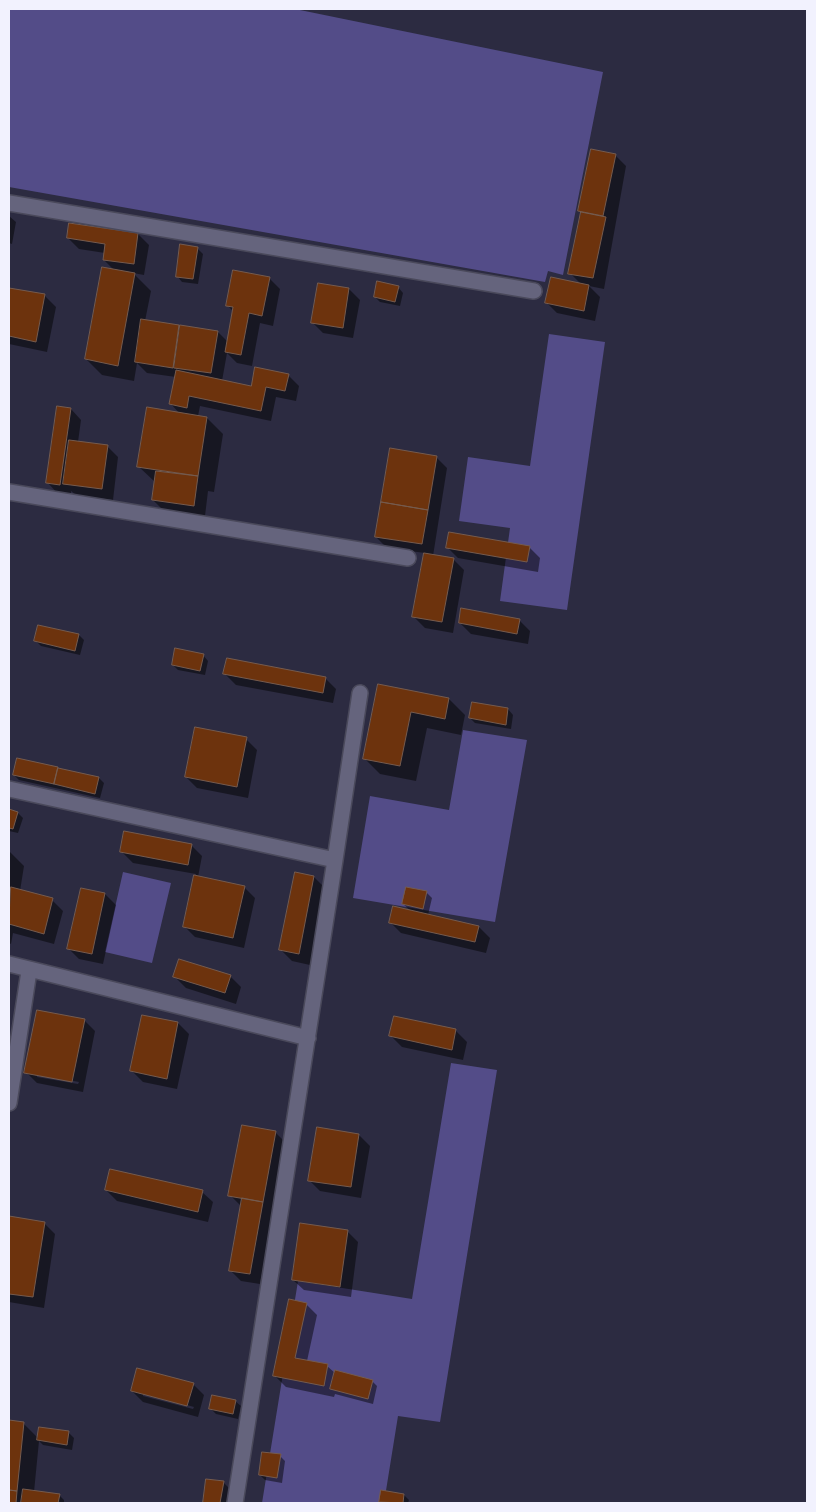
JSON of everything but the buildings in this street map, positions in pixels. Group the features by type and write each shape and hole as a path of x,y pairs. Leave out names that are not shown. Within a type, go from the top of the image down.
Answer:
{"street":[{"path":"9,204 534,291"},
{"path":"9,492 408,558"},
{"path":"235,1503 360,693"},
{"path":"9,788 335,860"},
{"path":"9,964 29,971 308,1038"},
{"path":"9,1103 29,971"}],"shaded area":[{"path":"9,9 295,9 603,72 563,275 548,271 545,282 9,187"},
{"path":"549,334 605,342 567,610 500,601 510,528 459,521 468,457 530,466"},
{"path":"463,730 527,740 495,922 353,898 370,796 449,810"},
{"path":"123,872 171,883 152,963 105,952"},
{"path":"451,1063 497,1070 440,1422 398,1416 384,1503 262,1503 298,1281 412,1299"}]}
